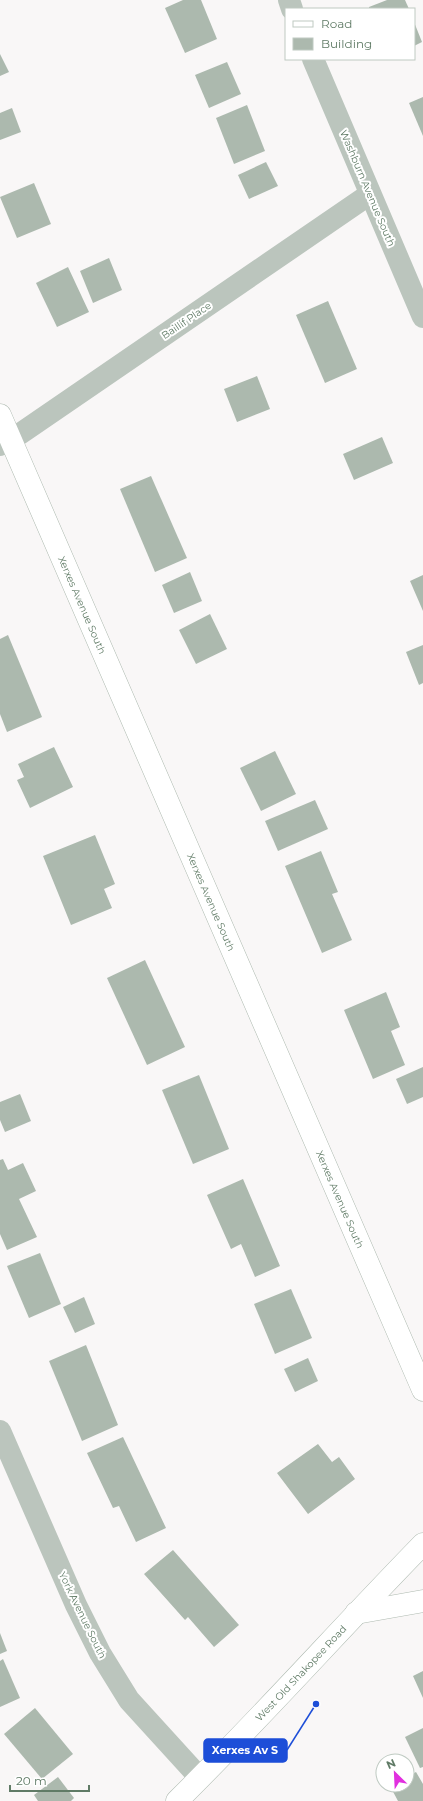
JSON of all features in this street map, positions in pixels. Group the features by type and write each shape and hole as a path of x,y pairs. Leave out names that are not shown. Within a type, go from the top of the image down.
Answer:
{"street":[{"name":"Washburn Avenue South","path":"313,60 423,317"},
{"name":"Baillif Place","path":"5,442 370,194"},
{"name":"Xerxes Avenue South","path":"0,415 5,442 423,1390"},
{"name":"York Avenue South","path":"0,1430 76,1605 100,1654 129,1700 200,1778"},
{"name":"West Old Shakopee Road","path":"177,1801 239,1740 356,1613 423,1544"},
{"path":"356,1613 423,1601"}],"building":[{"path":"183,0 201,0 217,39 185,53 165,8"},
{"path":"387,0 405,0 409,8 369,8"},
{"path":"415,24 422,42 415,46"},
{"path":"0,54 9,72 0,76"},
{"path":"227,62 241,94 209,108 195,75"},
{"path":"423,97 423,136 409,103"},
{"path":"247,105 265,151 234,164 216,118"},
{"path":"12,108 21,132 0,140 0,113"},
{"path":"266,162 278,186 249,199 238,175"},
{"path":"34,183 51,224 17,238 0,197"},
{"path":"109,258 122,290 93,303 80,271"},
{"path":"68,267 89,312 57,327 36,283"},
{"path":"328,301 357,369 325,383 296,315"},
{"path":"257,376 270,409 237,422 224,389"},
{"path":"382,437 393,463 354,480 343,454"},
{"path":"151,476 187,558 155,572 120,489"},
{"path":"190,572 202,601 174,613 162,585"},
{"path":"423,575 423,611 410,581"},
{"path":"210,614 227,649 196,664 179,630"},
{"path":"8,635 42,717 7,732 0,714 0,639"},
{"path":"423,645 423,683 419,685 406,652"},
{"path":"54,747 73,787 30,808 17,780 24,777 18,764"},
{"path":"275,751 296,794 261,811 240,768"},
{"path":"315,800 328,829 278,851 265,821"},
{"path":"95,835 115,884 104,889 112,908 71,925 43,856"},
{"path":"321,851 338,892 332,894 352,940 322,953 285,866"},
{"path":"145,960 185,1047 147,1065 107,978"},
{"path":"386,992 400,1027 391,1031 405,1065 373,1079 344,1010"},
{"path":"423,1067 423,1097 407,1104 396,1079"},
{"path":"199,1075 229,1149 193,1164 162,1090"},
{"path":"20,1094 31,1121 5,1132 0,1120 0,1102"},
{"path":"3,1159 8,1170 23,1163 36,1191 19,1199 37,1237 7,1250 0,1234 0,1160"},
{"path":"243,1179 280,1266 255,1277 241,1244 231,1249 207,1195"},
{"path":"40,1253 61,1304 29,1318 7,1266"},
{"path":"291,1289 312,1338 275,1354 254,1304"},
{"path":"84,1297 95,1324 75,1333 63,1307"},
{"path":"86,1345 118,1425 82,1441 49,1361"},
{"path":"308,1358 318,1381 295,1392 284,1369"},
{"path":"123,1437 166,1528 136,1542 119,1506 113,1508 87,1453"},
{"path":"318,1444 332,1462 339,1457 355,1479 308,1514 277,1473"},
{"path":"173,1550 239,1625 214,1647 188,1617 185,1620 144,1574"},
{"path":"0,1633 7,1651 0,1654"},
{"path":"3,1659 20,1698 0,1707 0,1661"},
{"path":"423,1671 423,1698 413,1676"},
{"path":"35,1708 73,1754 42,1779 4,1734"},
{"path":"423,1728 423,1767 420,1768 415,1758 415,1753 413,1753 405,1737"},
{"path":"415,1773 423,1784 423,1801 398,1801 394,1793 415,1793"},
{"path":"58,1777 74,1798 71,1801 38,1801 34,1795"}],"place":[{"name":"Xerxes Av S","path":"316,1704"}]}
